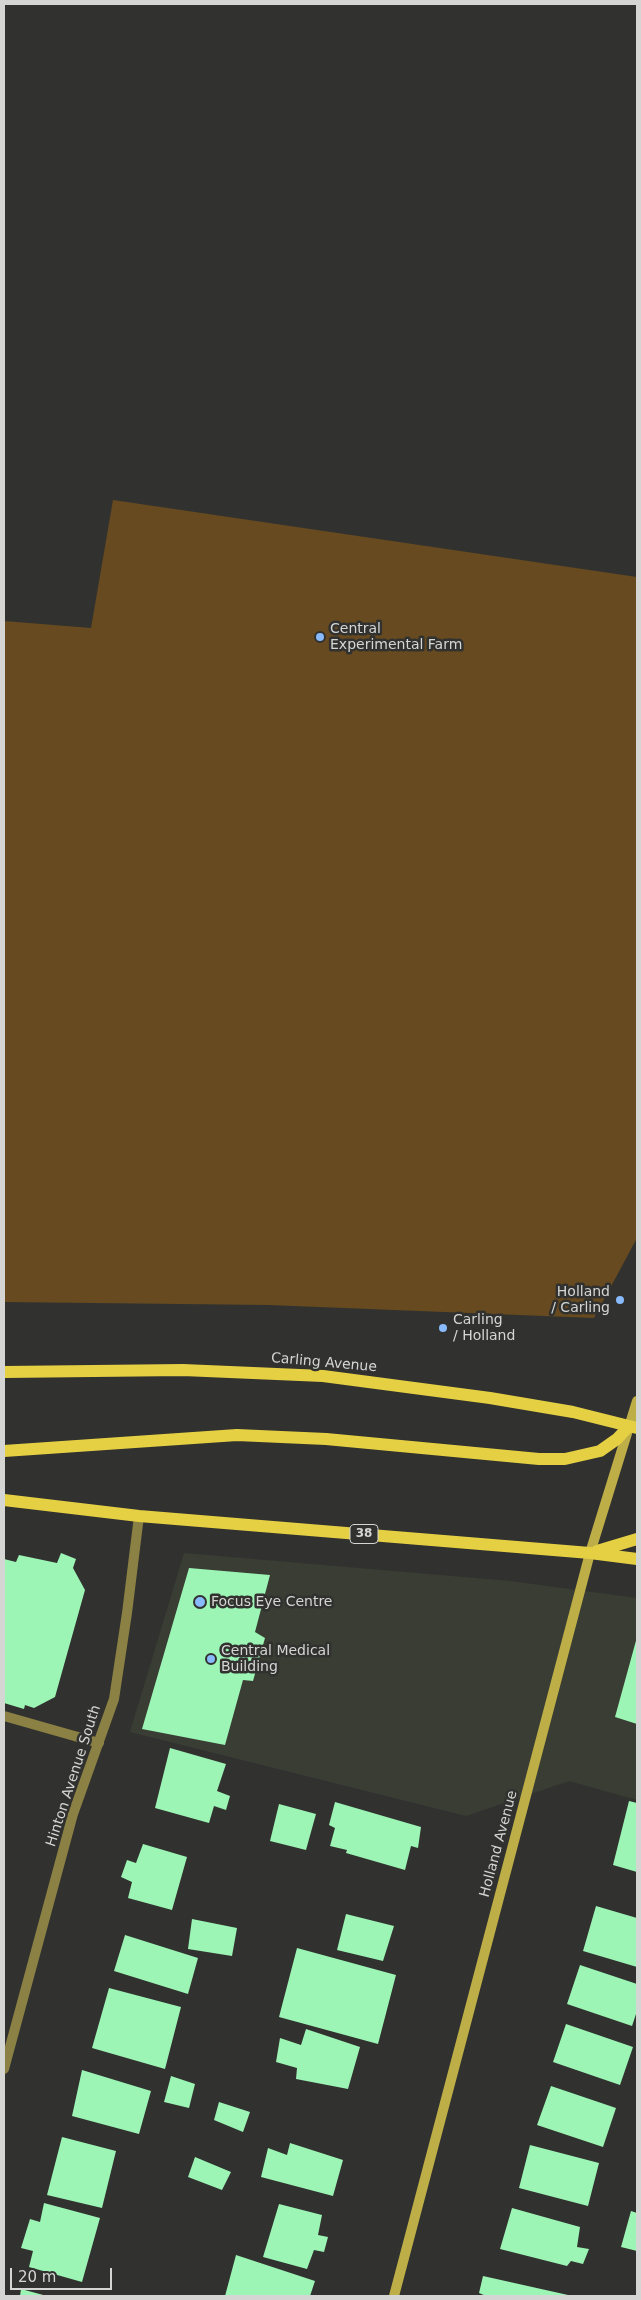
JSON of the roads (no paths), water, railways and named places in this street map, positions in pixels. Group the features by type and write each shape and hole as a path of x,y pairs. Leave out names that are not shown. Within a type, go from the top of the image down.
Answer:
{"main road":[{"name":"Carling Avenue","path":"4,1372 183,1370 323,1376 490,1398 566,1411 633,1427"},
{"path":"4,1451 237,1435 326,1439 539,1459 565,1459 600,1451 633,1427"},
{"name":"38","path":"4,1500 138,1516 590,1553 637,1559"},
{"path":"590,1553 637,1539"}],"street":[{"name":"Holland Avenue","path":"394,2296 590,1553 633,1427 637,1401"},
{"name":"Hinton Avenue South","path":"4,2069 73,1814 114,1699 128,1613 138,1516"},
{"path":"4,1716 99,1743"}],"place":[{"name":"Central Experimental Farm","path":"320,637"},
{"name":"Holland / Carling","path":"620,1300"},
{"name":"Carling / Holland","path":"443,1328"},
{"name":"Focus Eye Centre","path":"200,1602"},
{"name":"Central Medical Building","path":"211,1659"}]}
